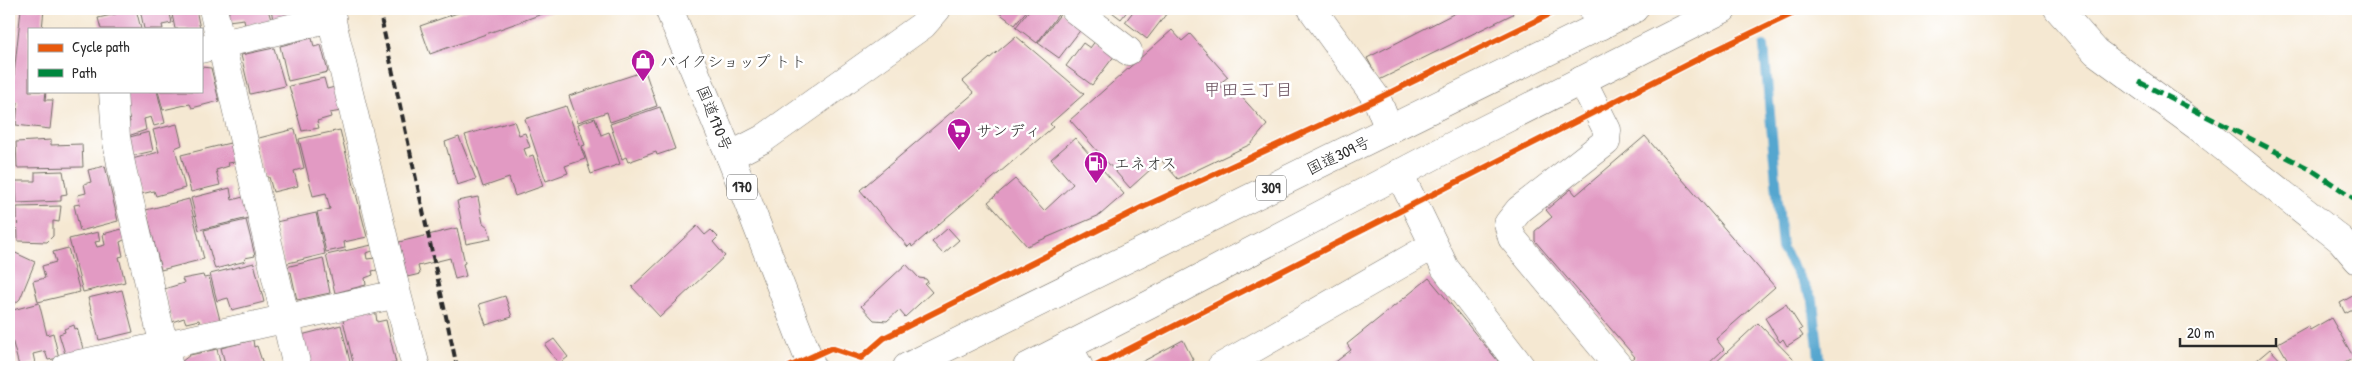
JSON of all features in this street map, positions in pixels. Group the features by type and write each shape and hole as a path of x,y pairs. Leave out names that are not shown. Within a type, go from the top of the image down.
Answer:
{"main road":[{"path":"212,9 211,46 297,367"},
{"name":"国道170号","path":"669,9 730,156 812,367"},
{"path":"730,156 771,133 923,25 937,9"},
{"path":"1074,9 1128,51"},
{"path":"1312,9 1377,99 1389,130"},
{"name":"国道309号","path":"907,367 1389,130 1597,17 1634,9"},
{"path":"1027,367 1074,357 1399,174 1723,9"},
{"path":"2058,9 2096,52 2204,132 2341,240 2358,260"},
{"path":"211,46 331,13 416,367"},
{"path":"1582,80 1607,130 1606,142 1519,210 1508,224 1512,238 1619,367"},
{"path":"113,92 116,137 122,169 167,356"},
{"path":"1399,174 1445,268 1522,367"},
{"path":"1221,367 1434,245"},
{"path":"66,367 167,356 285,318 397,294"}],"building":[{"path":"21,9 44,9 42,28 28,28 28,92 46,92 45,100 53,100 50,129 16,125 18,102 9,101 9,85 13,84"},
{"path":"114,9 136,9 141,28 101,28 98,18 116,14"},
{"path":"140,9 169,9 172,23 162,25 163,28 144,28"},
{"path":"171,9 196,9 200,28 175,28"},
{"path":"224,9 268,9 271,20 245,26 244,19 228,21 229,11"},
{"path":"271,9 303,9 304,13 273,20"},
{"path":"469,9 556,9 430,54 420,26"},
{"path":"994,9 1028,9 1015,25"},
{"path":"1030,9 1056,9 1060,12 1037,43 1016,27"},
{"path":"1108,9 1129,9 1121,19"},
{"path":"1135,9 1161,9 1167,13 1147,39 1125,22"},
{"path":"1463,9 1510,9 1513,14 1379,80 1367,58"},
{"path":"1062,12 1082,28 1059,58 1038,43"},
{"path":"1172,30 1182,41 1190,34 1228,77 1219,84 1232,99 1238,93 1267,125 1251,144 1178,179 1161,160 1130,188 1070,120"},
{"path":"1016,36 1084,94 1050,124 1053,127 912,247 911,244 908,247 860,190 974,93 963,81"},
{"path":"312,38 314,47 321,45 328,72 288,81 280,46"},
{"path":"1096,40 1115,55 1092,85 1066,66 1083,43 1090,48"},
{"path":"274,48 285,86 250,94 241,55"},
{"path":"202,67 211,68 219,101 192,108 190,104 163,110 158,92 202,92"},
{"path":"645,71 657,106 610,122 607,112 578,122 569,96"},
{"path":"324,78 327,89 335,87 341,111 330,113 331,117 317,121 319,128 302,131 289,86"},
{"path":"123,92 157,92 165,123 154,126 151,117 144,119 146,130 128,136 125,124 130,122"},
{"path":"566,106 585,159 565,166 568,173 546,181 525,119"},
{"path":"660,107 675,149 657,155 656,152 628,162 626,157 622,159 610,124"},
{"path":"595,118 601,135 609,132 620,164 591,174 582,146 585,145 578,124"},
{"path":"514,121 519,135 525,133 530,147 524,149 527,157 533,155 543,186 515,196 509,178 483,187 465,135"},
{"path":"177,124 182,145 175,148 185,188 156,196 154,191 141,194 132,159 159,152 153,130"},
{"path":"295,129 304,168 294,171 298,186 273,192 269,177 264,177 255,139"},
{"path":"340,130 367,237 344,242 345,248 326,252 317,212 330,209 326,193 313,196 299,139"},
{"path":"149,132 153,151 131,156 126,138"},
{"path":"1645,136 1775,287 1716,339 1724,349 1705,367 1633,367 1629,362 1635,357 1535,241 1535,231 1552,217 1546,210 1571,189 1576,195"},
{"path":"459,137 476,179 457,185 445,142"},
{"path":"1075,138 1124,194 1100,215 1027,246 988,202 1015,179 1044,211 1073,184 1051,159"},
{"path":"51,140 51,145 82,144 83,167 17,168 16,142"},
{"path":"230,143 235,162 228,163 229,166 216,170 220,185 191,192 181,155"},
{"path":"105,166 118,221 80,231 74,205 80,204 78,195 86,193 84,184 91,182 88,170"},
{"path":"63,171 67,194 61,195 61,201 17,203 16,181 35,181 35,172"},
{"path":"230,188 232,200 243,197 248,218 199,230 191,198"},
{"path":"478,197 483,223 488,227 491,239 466,244 457,201"},
{"path":"189,199 204,259 161,270 146,210"},
{"path":"61,206 59,222 53,221 53,236 47,242 18,241 17,207"},
{"path":"316,213 325,254 284,264 276,222"},
{"path":"246,220 255,256 245,258 246,261 215,269 204,230"},
{"path":"697,226 705,235 711,230 718,237 713,242 725,256 660,317 632,287"},
{"path":"457,228 466,276 455,279 450,258 418,266 420,274 407,277 399,242"},
{"path":"948,228 959,240 943,254 932,242"},
{"path":"122,229 126,239 120,242 123,256 119,257 125,282 83,292 69,239 98,232 100,241 95,242 97,247 105,245 103,234"},
{"path":"372,245 373,251 366,253 367,259 375,258 377,270 372,271 373,275 365,278 366,285 335,293 326,255"},
{"path":"68,248 80,292 38,302 33,281 45,278 42,266 56,262 53,252"},
{"path":"9,250 35,262 20,299 9,309"},
{"path":"323,258 330,293 297,300 291,272 287,273 286,267"},
{"path":"254,263 264,302 232,310 228,298 217,301 210,274"},
{"path":"906,264 919,278 926,279 928,282 925,284 932,292 905,317 899,310 887,321 874,320 861,306"},
{"path":"203,275 204,278 209,277 220,320 200,325 199,320 186,323 184,318 172,322 164,289 184,283 182,279"},
{"path":"1429,278 1503,367 1329,367 1351,350 1347,344"},
{"path":"122,290 133,332 99,340 88,298"},
{"path":"2358,293 2358,306 2345,313 2340,303"},
{"path":"505,296 512,317 486,325 479,304"},
{"path":"39,303 47,335 53,333 59,358 48,360 45,351 33,354 35,363 19,366 9,328 9,311"},
{"path":"1786,304 1802,329 1799,330 1803,336 1787,346 1783,339 1780,342 1765,318"},
{"path":"375,308 377,322 386,320 396,363 377,367 354,367 342,316"},
{"path":"2331,318 2354,358 2337,367 2302,367 2301,365 2292,367 2278,343 2308,326 2310,330"},
{"path":"1758,323 1794,360 1787,367 1711,367"},
{"path":"74,325 75,329 77,328 84,352 66,357 59,334 65,332 64,329"},
{"path":"341,325 351,366 309,367 301,335"},
{"path":"554,339 568,357 559,364 545,345"},
{"path":"253,340 254,347 257,346 264,367 226,367 221,348"},
{"path":"1183,340 1193,360 1186,364 1188,367 1142,367 1140,363"},
{"path":"217,349 221,367 182,367 181,362 190,355"},
{"path":"2270,349 2287,367 2253,367 2251,365"}],"waterway":[{"path":"1764,46 1782,248 1813,301 1820,367"}],"railway":[{"path":"379,9 457,367"}],"marked path":[{"path":"2139,82 2310,169 2358,201"}],"cycle path":[{"path":"789,367 831,348 861,358 884,338 1143,207 1377,99 1560,9"},
{"path":"1094,367 1708,54 1802,9"}],"place":[{"name":"バイクショップ トト","path":"643,82"},
{"name":"サンディ","path":"959,151"},
{"name":"エネオス","path":"1096,184"}],"district":[{"name":"甲田三丁目","path":"1248,90"}]}
